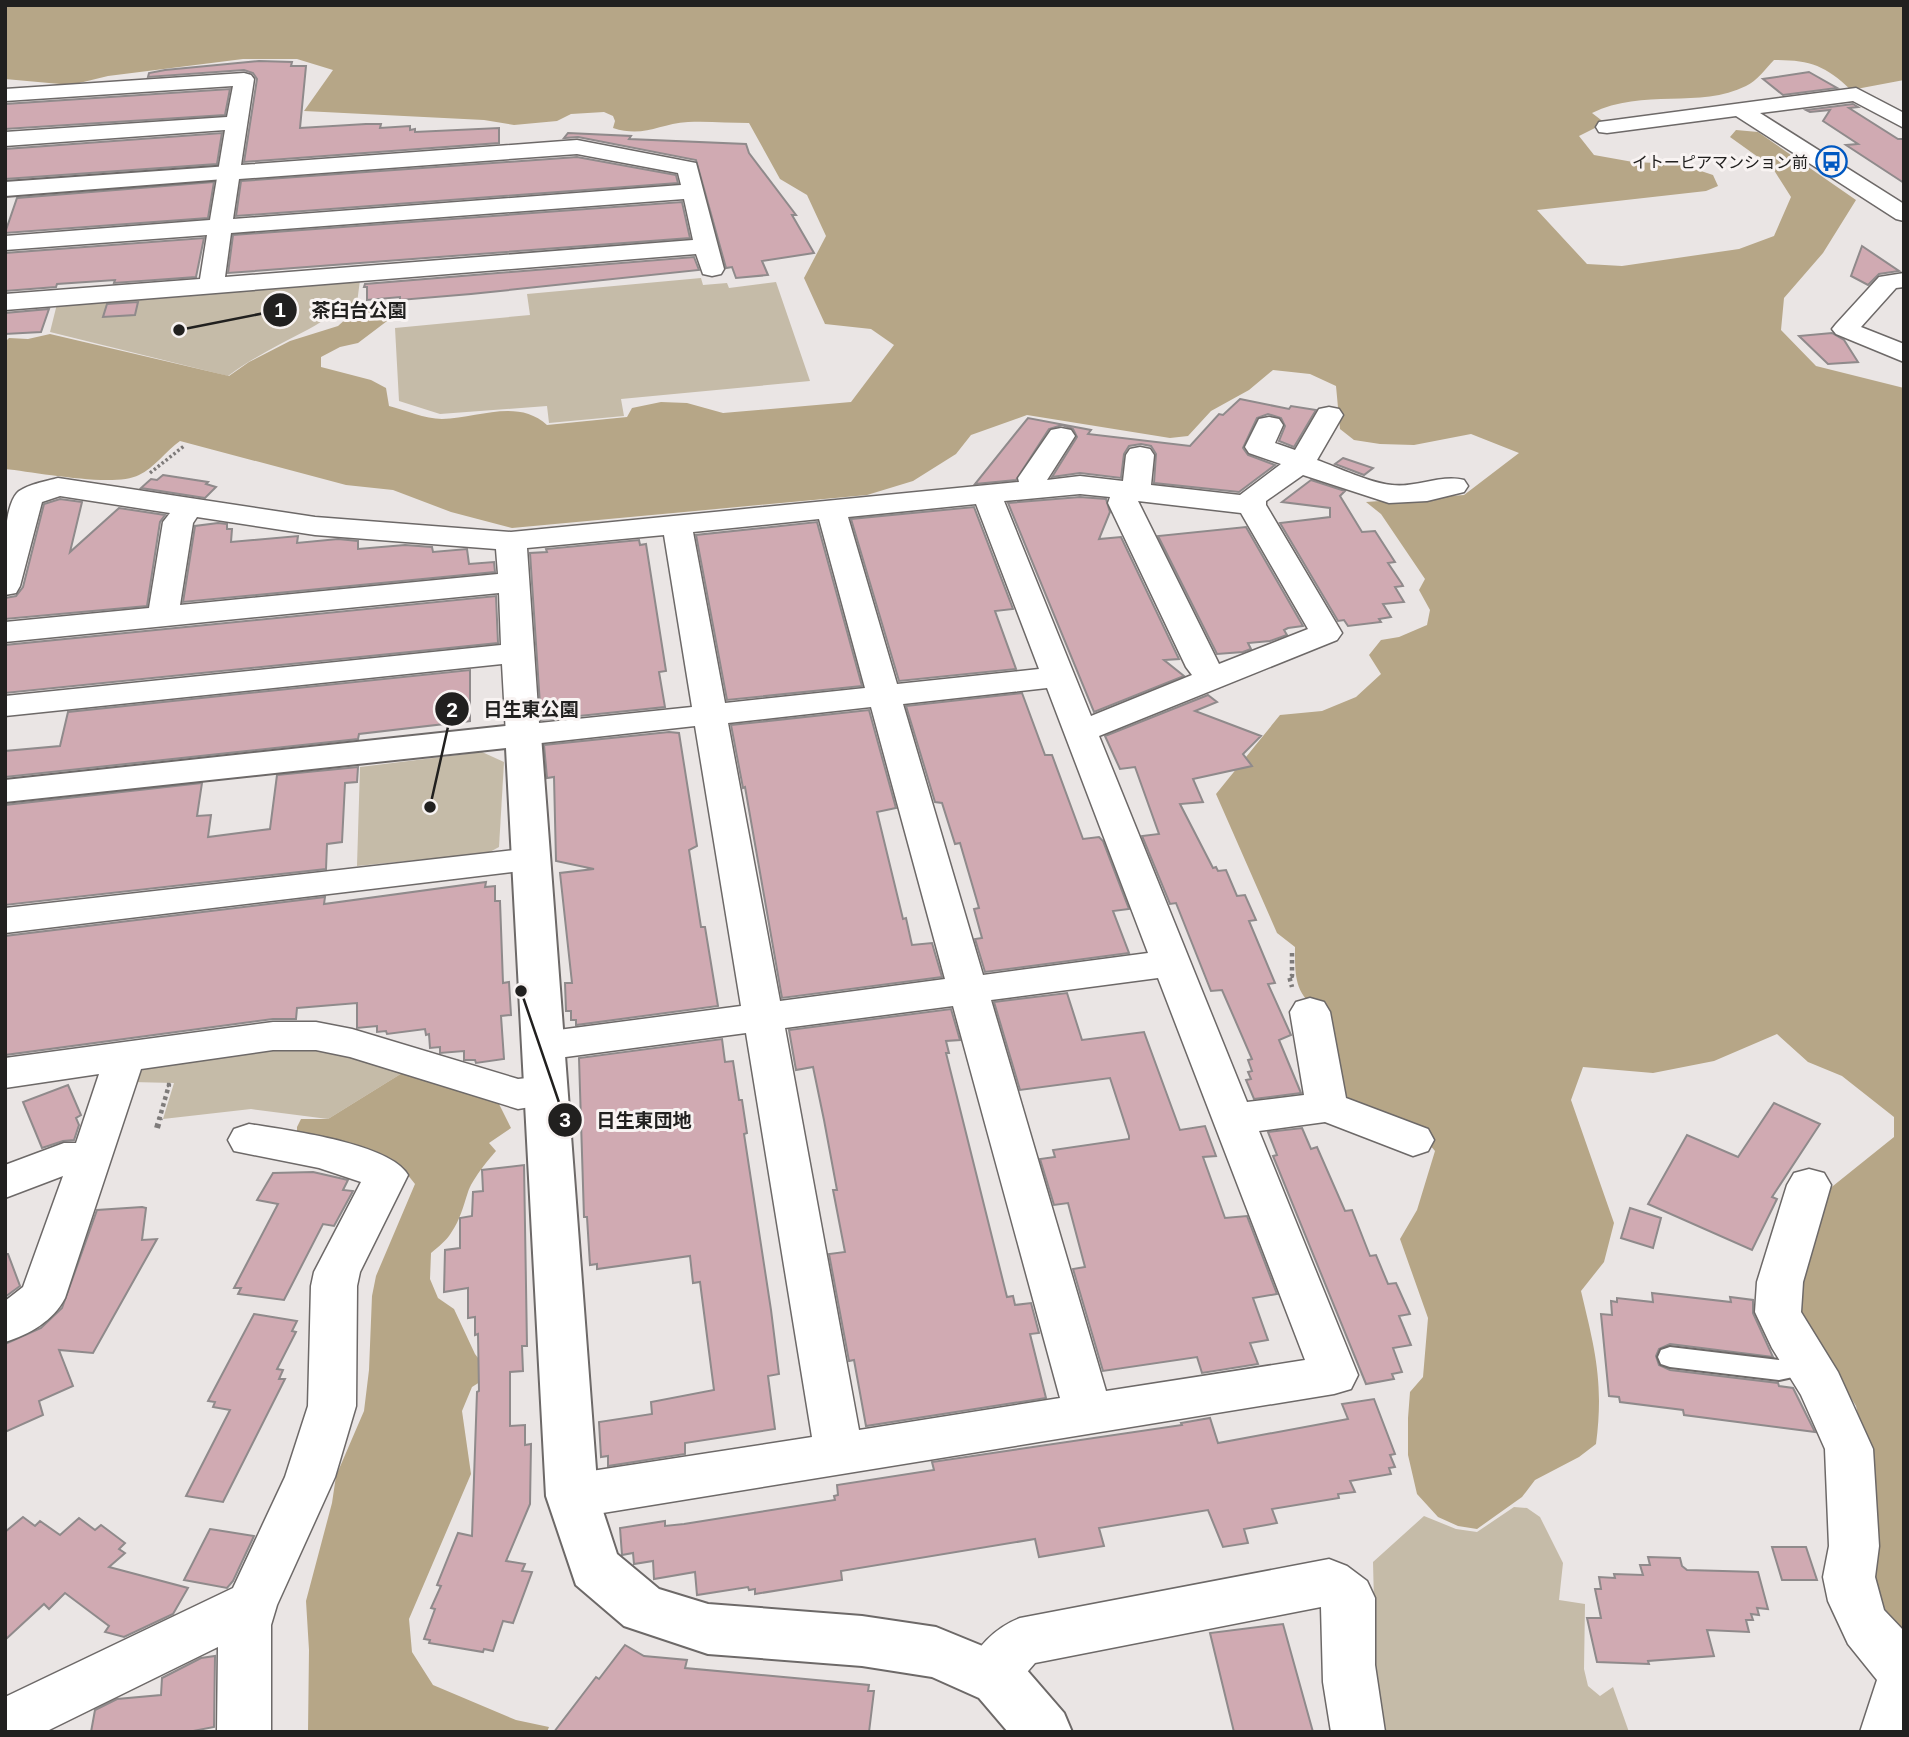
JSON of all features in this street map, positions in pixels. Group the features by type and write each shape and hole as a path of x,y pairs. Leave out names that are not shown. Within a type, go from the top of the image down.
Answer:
{"street":[{"path":"5,95 244,79 211,285"},
{"path":"1607,127 1856,94 1904,122"},
{"path":"1739,109 1904,214"},
{"path":"5,139 237,123"},
{"path":"371,162 373,139"},
{"path":"5,189 578,147 688,168 713,271"},
{"path":"5,243 694,191"},
{"path":"5,302 707,246"},
{"path":"1904,280 1888,282 1845,329 1904,354"},
{"path":"1079,729 1093,727 1326,633 1251,505 1252,498 1301,463 1329,415"},
{"path":"1037,490 1032,478 1060,436"},
{"path":"1258,443 1301,463 1389,494 1427,492 1454,486"},
{"path":"1140,455 1131,491 1123,503 1202,667 1215,677"},
{"path":"5,586 29,497 58,487 315,526 511,541 1080,485 1251,505"},
{"path":"572,1496 1334,1375 987,495"},
{"path":"163,616 178,522 190,508"},
{"path":"831,509 1089,1415"},
{"path":"677,524 708,716 839,1455"},
{"path":"511,541 572,1496 577,1532 600,1573 619,1594 657,1616 681,1624 737,1632 923,1648 959,1658 991,1674 1023,1700 1044,1732"},
{"path":"5,632 513,582"},
{"path":"5,706 517,653"},
{"path":"5,791 1058,677"},
{"path":"5,921 532,860"},
{"path":"543,1046 1173,963"},
{"path":"1310,1012 1327,1107"},
{"path":"5,1073 274,1035 316,1036 352,1043 518,1094 546,1091"},
{"path":"5,1324 42,1298 119,1080 123,1057"},
{"path":"1234,1119 1327,1107 1413,1140"},
{"path":"244,1732 245,1625 251,1605 310,1477 332,1406 334,1286 337,1272 386,1175 359,1162 249,1140"},
{"path":"5,1182 64,1159 92,1159"},
{"path":"1809,1185 1780,1282 1778,1312 1788,1335 1821,1386 1849,1449 1854,1546 1849,1577 1854,1601 1866,1626 1889,1652 1904,1677 1886,1732"},
{"path":"991,1674 1020,1642 1329,1582 1349,1598 1347,1660 1350,1698 1358,1732"},
{"path":"5,1724 251,1605"}],"lane":[{"path":"1670,1357 1779,1370 1807,1365"}],"path":[{"path":"157,469 184,446"},
{"path":"1289,978 1292,976 1292,953"},
{"path":"156,1128 169,1085 159,1085"}],"shaded area":[{"path":"5,5 1904,5 1904,80 1851,90 1833,75 1816,66 1797,61 1774,60 1750,84 1728,93 1631,101 1592,113 1605,123 1579,136 1594,155 1633,162 1680,164 1713,175 1718,186 1706,191 1537,210 1587,264 1622,266 1739,249 1774,236 1791,197 1772,167 1730,137 1736,130 1758,132 1856,200 1823,253 1784,298 1781,330 1816,366 1904,388 1904,1632 1881,1607 1871,1590 1868,1458 1856,1406 1790,1301 1823,1194 1894,1137 1894,1117 1842,1076 1808,1062 1777,1034 1714,1061 1653,1073 1583,1067 1571,1100 1614,1223 1604,1262 1581,1291 1597,1366 1599,1402 1596,1444 1579,1457 1535,1480 1522,1497 1477,1529 1458,1526 1438,1517 1417,1494 1408,1455 1408,1418 1410,1392 1423,1377 1428,1318 1400,1239 1417,1210 1435,1151 1423,1137 1344,1105 1315,1007 1299,988 1295,947 1277,933 1216,794 1280,715 1322,711 1356,697 1381,674 1369,655 1381,640 1399,637 1427,625 1430,610 1419,590 1425,579 1381,514 1366,502 1464,495 1519,453 1471,434 1414,445 1354,440 1340,429 1336,386 1310,374 1273,370 1249,390 1211,411 1188,436 1170,438 1027,415 971,435 956,454 913,481 867,495 512,528 451,512 393,490 346,485 180,441 144,472 127,479 94,480 5,469 5,342 9,338 28,339 50,334 229,376 249,362 290,341 338,326 357,309 391,306 399,312 358,343 340,347 321,357 321,367 371,380 386,388 389,406 422,416 442,419 511,411 536,417 547,425 627,417 632,408 661,402 687,403 723,413 851,402 894,345 871,329 825,324 804,278 826,236 807,195 780,179 749,123 688,122 634,132 613,128 613,116 604,112 571,114 557,121 514,125 484,120 304,111 333,70 297,59 243,59 108,76 71,85 5,79"},
{"path":"701,278 703,285 727,283 729,288 776,282 810,381 621,399 624,416 549,423 547,406 440,414 399,401 395,328 530,315 527,294"},
{"path":"360,280 357,303 338,311 228,376 50,332 57,304"},
{"path":"482,752 504,762 499,847 488,853 357,866 360,767"},
{"path":"266,1047 323,1048 407,1070 328,1119 251,1109 163,1119 174,1083 132,1082 134,1074 154,1061"},
{"path":"407,1070 499,1104 511,1128 489,1143 496,1151 473,1182 459,1218 447,1239 431,1253 430,1279 438,1298 454,1309 475,1354 491,1375 472,1387 462,1411 471,1474 409,1619 412,1652 433,1685 516,1720 549,1727 547,1732 308,1732 309,1650 306,1601 332,1503 336,1476 364,1411 369,1370 372,1296 376,1276 415,1184 403,1169 297,1138 297,1127 301,1119 328,1119"},
{"path":"1514,1507 1527,1508 1540,1517 1563,1563 1559,1600 1585,1604 1584,1669 1588,1686 1600,1696 1613,1687 1629,1732 1386,1732 1376,1683 1373,1562 1424,1516 1456,1529 1477,1532"}],"building":[{"path":"259,61 292,62 291,66 306,66 300,128 381,124 380,128 410,126 410,130 415,129 415,132 499,128 499,143 244,162 257,79 253,73 244,70 148,77 149,73 165,70"},
{"path":"1809,72 1837,88 1783,95 1763,79"},
{"path":"230,89 225,115 5,129 5,104"},
{"path":"1853,104 1858,107 1849,108 1898,139 1904,139 1904,183 1846,145 1858,144 1823,121 1830,110 1806,110"},
{"path":"222,133 217,164 5,179 5,149"},
{"path":"568,133 631,136 629,139 746,144 749,153 796,215 792,215 814,253 762,261 768,275 736,278 732,267 726,268 696,160 578,137 564,138"},
{"path":"577,157 676,175 678,183 236,216 241,181"},
{"path":"214,182 208,218 5,233 17,198"},
{"path":"682,202 690,238 228,273 233,235"},
{"path":"204,238 196,277 57,284 56,287 5,291 5,253"},
{"path":"1862,246 1899,271 1879,274 1868,285 1851,276"},
{"path":"694,257 699,270 471,294 367,300 367,287 364,287 365,284"},
{"path":"138,302 135,315 103,317 107,304"},
{"path":"49,309 41,332 5,334 5,313"},
{"path":"1832,333 1844,340 1858,362 1828,364 1799,336"},
{"path":"1240,399 1289,409 1291,406 1316,410 1294,447 1279,441 1285,426 1281,418 1268,414 1257,418 1243,448 1248,455 1275,465 1239,492 1154,483 1156,454 1151,446 1141,444 1129,446 1124,454 1121,478 1080,473 1052,477 1077,437 1073,429 1062,425 1049,429 1016,480 975,484 1028,418 1091,430 1088,434 1190,446 1219,414 1223,415"},
{"path":"1343,458 1373,468 1364,475 1335,464"},
{"path":"163,475 208,482 206,484 216,487 205,498 141,488 151,479 157,480"},
{"path":"1311,480 1345,491 1340,496 1362,532 1375,531 1395,562 1388,563 1403,586 1395,587 1404,602 1383,604 1391,617 1379,619 1381,622 1348,626 1344,620 1338,621 1280,523 1330,517 1330,508 1282,502"},
{"path":"1080,497 1106,499 1110,512 1099,539 1121,537 1179,659 1164,660 1184,676 1094,712 1008,503"},
{"path":"60,499 82,502 70,552 119,508 165,515 160,522 147,606 5,619 5,598 16,596 23,587 44,504"},
{"path":"974,507 1013,609 995,611 1016,669 899,681 851,519"},
{"path":"817,522 862,686 727,700 696,535"},
{"path":"227,524 227,529 232,529 231,542 298,536 297,543 338,539 358,541 358,549 405,545 432,547 433,552 467,549 469,564 494,562 495,572 183,602 195,526"},
{"path":"1246,527 1303,626 1288,628 1284,630 1287,635 1270,641 1248,643 1251,649 1243,652 1217,654 1158,536"},
{"path":"639,540 640,545 646,544 666,671 659,672 665,707 541,720 530,553"},
{"path":"496,596 498,643 5,693 5,645"},
{"path":"470,670 470,721 359,734 358,739 5,777 5,751 60,746 68,712"},
{"path":"1022,693 1045,755 1052,755 1083,839 1099,837 1103,841 1129,909 1113,911 1129,953 985,972 975,939 982,938 974,909 979,908 960,843 955,844 942,803 935,802 906,706"},
{"path":"1208,695 1217,702 1195,711 1261,736 1243,754 1252,766 1193,779 1203,802 1180,804 1213,868 1216,867 1218,871 1226,870 1237,896 1245,895 1256,920 1249,921 1275,983 1268,984 1291,1035 1279,1040 1301,1093 1254,1099 1246,1080 1251,1079 1248,1072 1252,1071 1248,1060 1252,1059 1222,990 1211,991 1176,903 1170,904 1142,836 1159,834 1135,767 1120,769 1105,736"},
{"path":"869,710 896,808 877,812 903,919 906,918 912,945 932,943 942,977 782,998 745,787 743,788 731,725"},
{"path":"679,733 697,846 689,850 701,927 705,927 718,1006 576,1025 576,1020 571,1020 571,1011 566,1011 565,983 572,983 560,873 594,869 556,861 554,777 547,778 544,745"},
{"path":"358,767 357,782 345,783 342,842 327,844 326,869 5,905 5,805 202,783 197,816 211,815 208,837 270,829 277,775"},
{"path":"486,882 485,887 495,886 495,901 500,901 503,983 509,982 511,1015 501,1016 504,1059 476,1063 475,1060 464,1060 464,1051 440,1053 440,1047 430,1048 429,1034 426,1035 425,1029 387,1034 386,1031 377,1032 377,1026 357,1028 357,1003 297,1008 296,1019 273,1019 5,1055 5,936 325,897 324,904"},
{"path":"1067,993 1082,1040 1144,1032 1180,1130 1205,1126 1216,1156 1203,1157 1225,1218 1247,1216 1277,1294 1253,1298 1268,1340 1250,1343 1258,1364 1202,1373 1197,1357 1103,1371 1073,1269 1085,1267 1068,1203 1054,1205 1040,1159 1055,1157 1053,1150 1129,1139 1129,1136 1110,1078 1020,1090 994,1002"},
{"path":"951,1009 960,1040 946,1041 949,1053 946,1053 1007,1297 1013,1296 1015,1305 1031,1303 1039,1333 1030,1334 1046,1398 866,1426 854,1360 849,1361 829,1254 845,1252 833,1190 837,1190 824,1120 813,1067 796,1070 789,1030"},
{"path":"722,1039 725,1062 733,1061 747,1133 744,1134 779,1374 768,1376 775,1429 685,1443 685,1454 608,1466 608,1456 601,1457 599,1422 652,1414 651,1402 714,1390 700,1282 693,1283 690,1256 597,1269 597,1264 590,1265 587,1217 584,1217 579,1058"},
{"path":"68,1085 81,1115 76,1118 79,1125 74,1140 42,1148 23,1102"},
{"path":"1774,1103 1820,1124 1772,1197 1777,1199 1752,1250 1648,1204 1687,1135 1738,1157"},
{"path":"1302,1128 1311,1149 1317,1147 1345,1211 1352,1210 1370,1256 1376,1255 1388,1284 1396,1283 1410,1314 1399,1316 1411,1345 1393,1348 1402,1372 1392,1374 1394,1379 1366,1384 1273,1156 1277,1155 1268,1132"},
{"path":"524,1165 527,1346 522,1346 523,1371 510,1372 510,1426 525,1425 525,1445 531,1444 530,1504 506,1561 525,1564 522,1571 532,1572 513,1623 503,1621 493,1651 484,1649 483,1652 429,1643 430,1640 424,1639 435,1609 431,1608 441,1586 437,1585 458,1533 472,1536 479,1391 478,1334 475,1335 475,1317 468,1318 468,1288 444,1292 445,1250 460,1248 460,1218 472,1216 473,1192 483,1191 482,1170"},
{"path":"313,1172 348,1180 343,1190 353,1191 334,1226 323,1224 284,1300 238,1294 241,1288 234,1288 278,1204 257,1200 273,1173"},
{"path":"146,1208 142,1240 157,1239 93,1353 59,1350 73,1386 39,1401 43,1415 5,1432 5,1344 41,1328 62,1308 97,1210"},
{"path":"1630,1208 1661,1218 1653,1248 1621,1238"},
{"path":"5,1254 8,1254 20,1286 5,1297"},
{"path":"1652,1293 1731,1302 1730,1297 1753,1300 1753,1313 1773,1357 1670,1344 1659,1349 1656,1356 1659,1365 1670,1370 1778,1383 1779,1386 1793,1388 1815,1432 1684,1415 1683,1410 1620,1402 1619,1397 1609,1396 1601,1314 1612,1315 1611,1301 1617,1302 1617,1298 1653,1302"},
{"path":"254,1314 297,1321 292,1331 296,1332 277,1369 283,1370 279,1379 285,1379 223,1502 186,1496 230,1410 213,1407 215,1402 208,1401"},
{"path":"1374,1399 1395,1454 1390,1455 1395,1467 1389,1468 1391,1474 1350,1481 1355,1492 1338,1494 1339,1498 1272,1509 1277,1523 1244,1529 1248,1543 1223,1547 1208,1510 1099,1528 1104,1546 1039,1557 1035,1539 841,1571 842,1580 755,1594 755,1589 749,1590 748,1587 697,1595 695,1572 654,1579 653,1561 634,1564 633,1553 622,1555 620,1528 665,1521 665,1526 684,1524 835,1500 834,1496 838,1495 837,1485 934,1470 932,1462 1182,1425 1181,1423 1210,1418 1218,1443 1348,1419 1342,1404"},
{"path":"23,1517 35,1526 40,1521 60,1535 79,1518 95,1530 101,1525 125,1543 119,1549 125,1553 109,1567 188,1588 173,1614 124,1637 105,1632 109,1626 65,1593 49,1609 44,1604 5,1640 5,1532"},
{"path":"210,1529 254,1536 227,1588 184,1580"},
{"path":"1772,1547 1806,1547 1817,1580 1782,1580"},
{"path":"1648,1557 1680,1558 1682,1566 1687,1570 1758,1572 1768,1609 1757,1608 1759,1615 1751,1614 1753,1620 1746,1620 1749,1632 1707,1630 1714,1656 1648,1661 1649,1664 1597,1662 1587,1618 1601,1618 1595,1589 1601,1589 1599,1577 1615,1578 1614,1574 1643,1575 1640,1565 1650,1565"},
{"path":"1283,1624 1313,1732 1234,1732 1210,1633"},
{"path":"625,1645 644,1656 687,1660 685,1668 869,1685 868,1691 874,1691 869,1732 554,1732 596,1677 599,1679"},
{"path":"215,1656 214,1727 188,1732 91,1732 95,1710 117,1699 161,1695 162,1678 201,1658"}],"place":[{"name":"イトーピアマンション前","path":"1831,162"},
{"name":"茶臼台公園","path":"179,330"},
{"name":"日生東公園","path":"430,807"},
{"name":"日生東団地","path":"521,991"}]}
